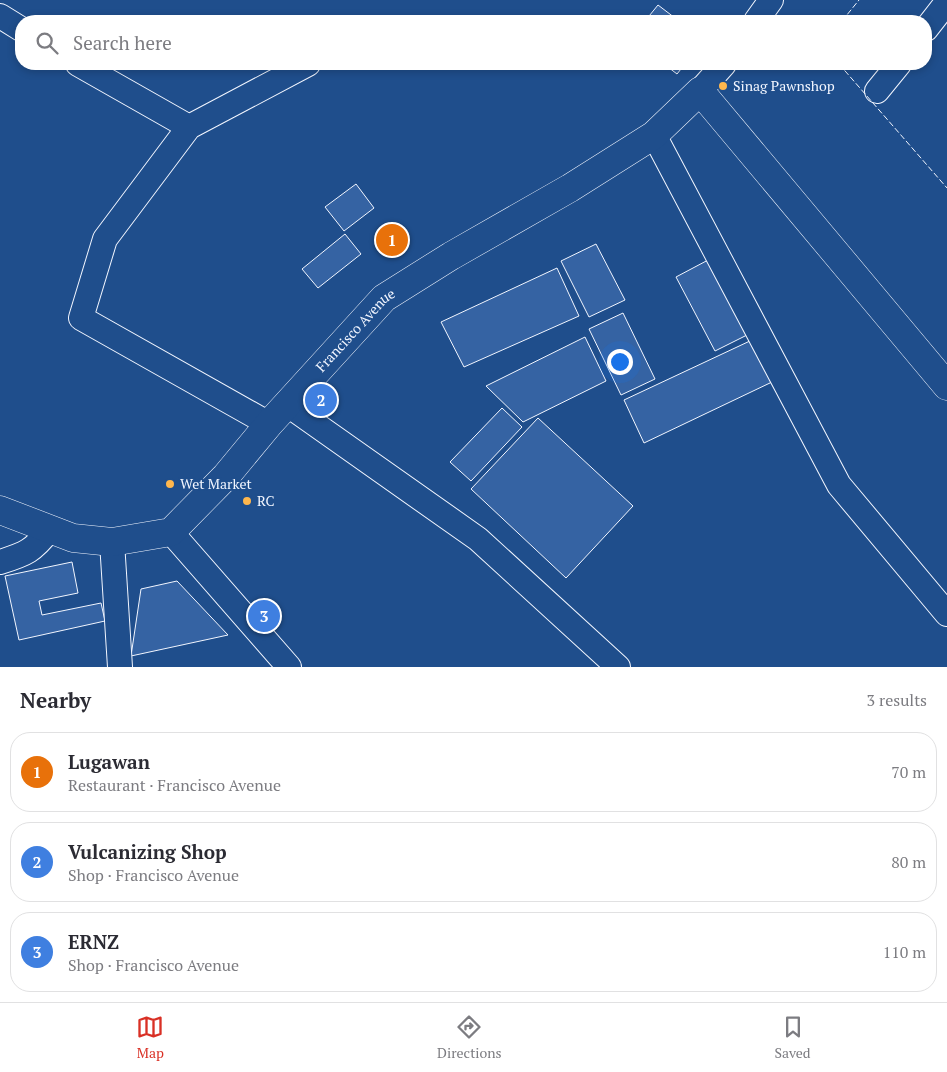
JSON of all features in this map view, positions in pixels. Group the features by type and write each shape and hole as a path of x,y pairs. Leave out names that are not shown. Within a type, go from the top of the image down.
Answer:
{"street":[{"path":"760,15 771,0"},
{"path":"932,21 947,2"},
{"path":"0,16 15,25"},
{"path":"89,70 189,127"},
{"path":"297,70 189,127 105,239 81,318 279,414 478,539 618,667"},
{"path":"719,70 700,91 947,386"},
{"path":"878,91 894,70"},
{"name":"Francisco Avenue","path":"171,532 226,476 279,414 384,298 451,256 570,188 654,135 700,91"},
{"path":"654,135 839,485 947,614"},
{"path":"0,510 73,538 112,542 171,532 289,667"},
{"path":"0,562 20,556 36,547 50,529"},
{"path":"112,542 120,667"}],"building":[{"path":"658,5 671,15 650,15"},
{"path":"672,70 680,70 677,74"},
{"path":"356,184 374,208 344,231 325,207"},
{"path":"345,234 361,254 318,288 302,269"},
{"path":"596,244 625,300 589,317 561,261"},
{"path":"710,259 749,334 715,351 676,277"},
{"path":"557,268 579,316 464,367 441,322"},
{"path":"623,313 655,379 621,395 589,329"},
{"path":"585,337 606,381 523,422 486,386"},
{"path":"752,340 772,382 644,443 624,400"},
{"path":"502,408 522,427 471,481 450,462"},
{"path":"538,418 633,506 566,578 471,489"},
{"path":"72,562 78,593 39,601 42,615 101,603 105,621 19,640 5,576"},
{"path":"177,581 228,635 131,656 141,589"}],"fence":[{"path":"847,15 859,0"},
{"path":"844,70 947,188"}],"place":[{"name":"Sinag Pawnshop","path":"723,86"},
{"name":"Lugawan","path":"392,240"},
{"name":"Vulcanizing Shop","path":"321,400"},
{"name":"Wet Market","path":"170,484"},
{"name":"RC","path":"247,501"},
{"name":"ERNZ","path":"264,616"}]}
